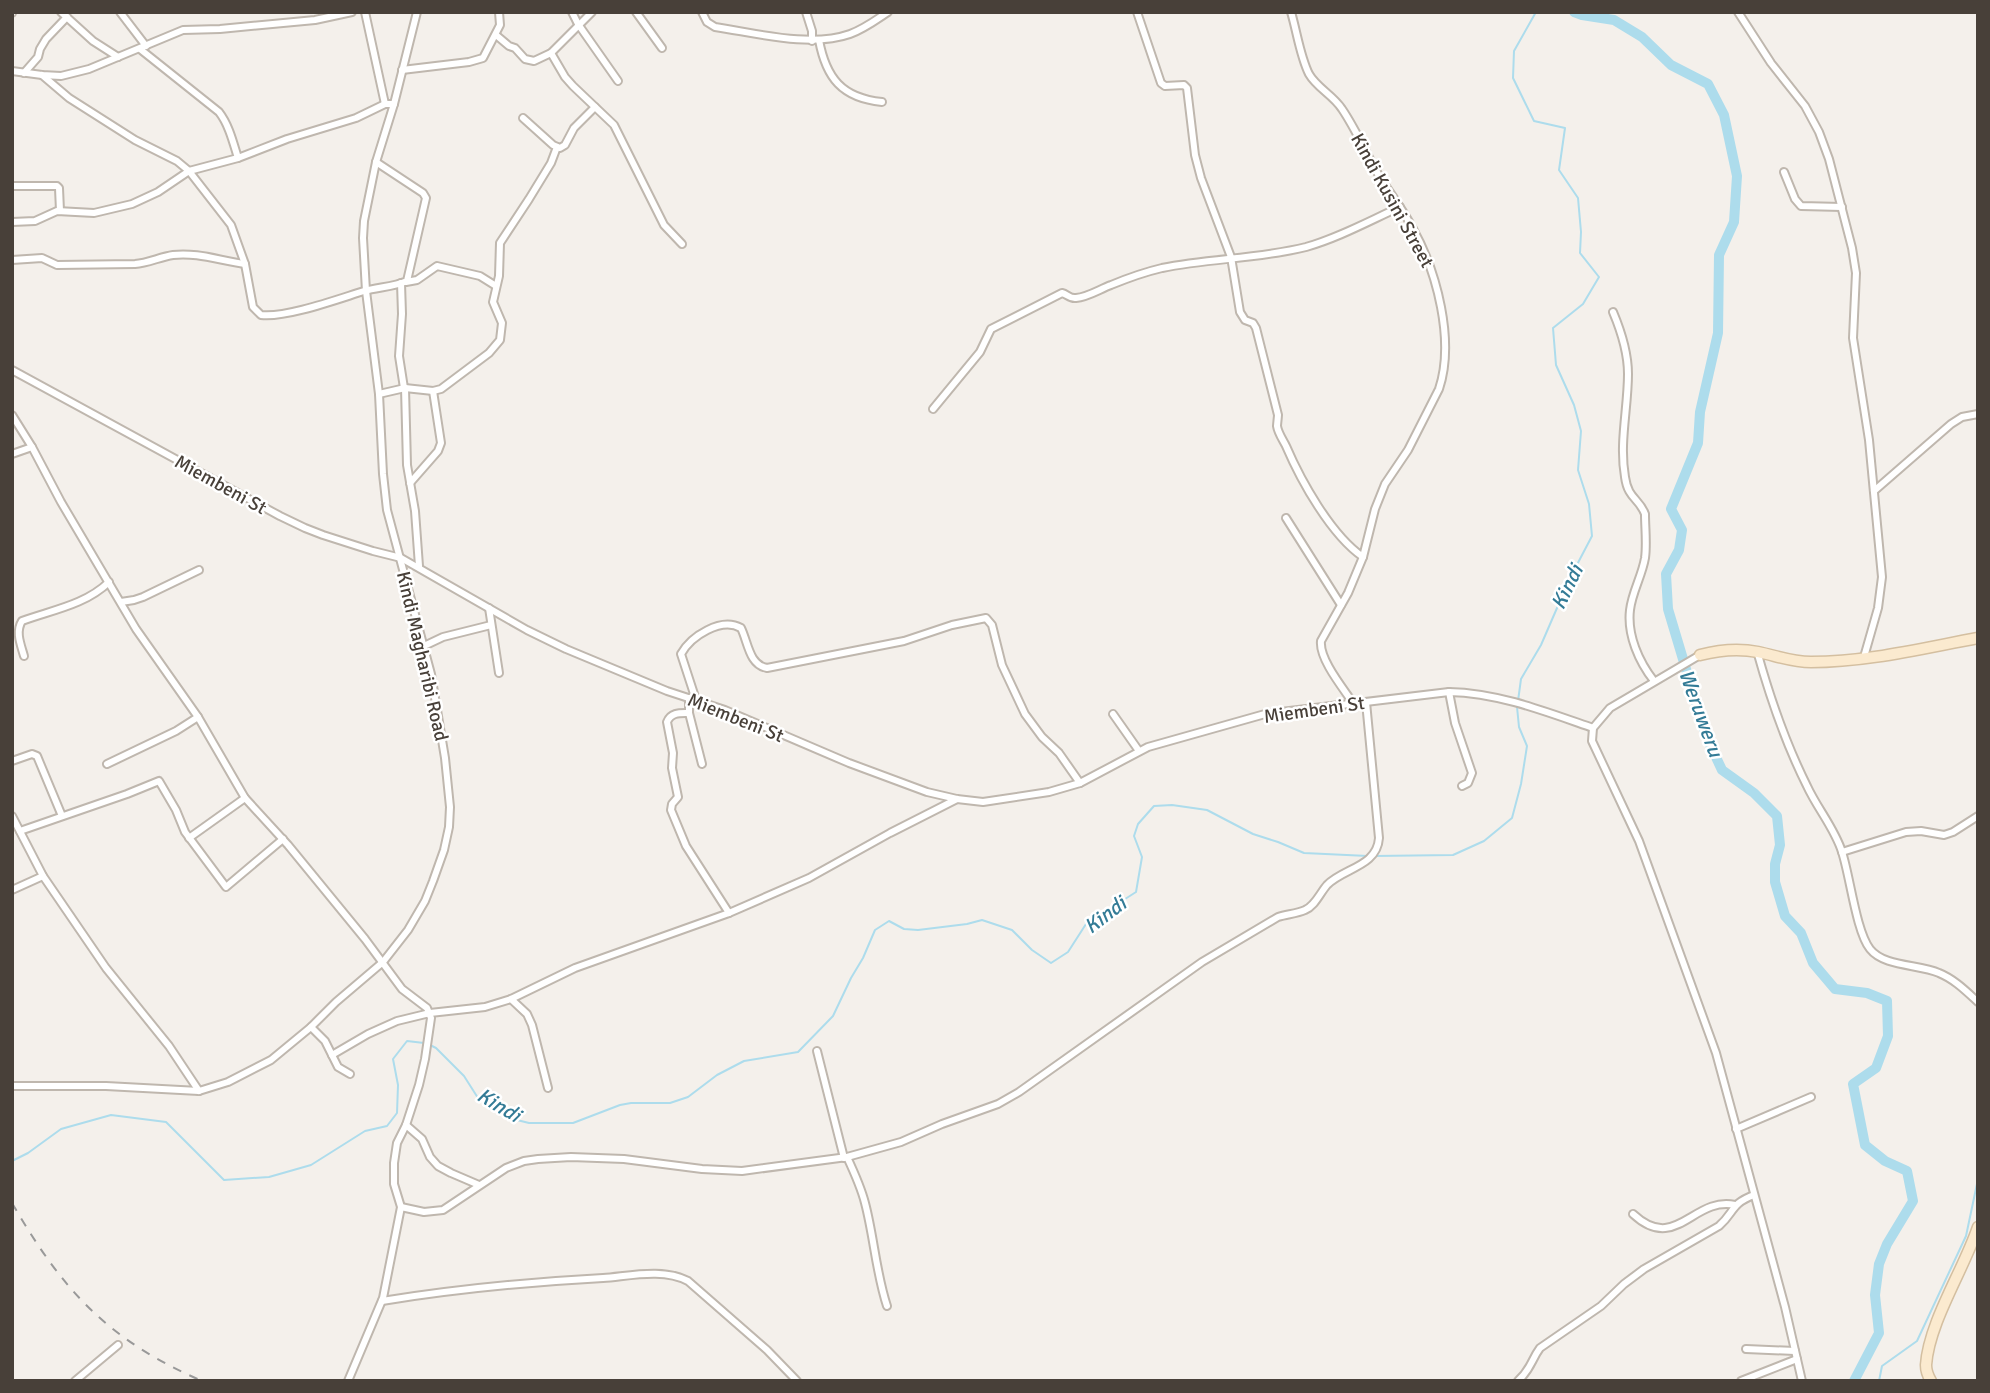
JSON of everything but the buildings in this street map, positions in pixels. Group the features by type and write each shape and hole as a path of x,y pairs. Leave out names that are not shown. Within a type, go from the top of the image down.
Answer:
{"street":[{"path":"120,12 143,47 219,112 228,127 238,158"},
{"path":"12,71 61,76 73,74 183,30 293,23 333,18 352,12"},
{"path":"365,12 385,104"},
{"name":"Kindi Magharibi Road","path":"12,1086 106,1086 199,1091 228,1082 271,1060 383,962 408,930 425,901 444,850 450,807 431,674 387,510 379,394 366,291 364,221 376,162 418,12"},
{"path":"402,71 479,60 485,55 496,35 500,24 499,12"},
{"path":"572,12 618,81"},
{"path":"496,35 527,60 534,61 551,53 592,12"},
{"path":"636,12 662,48"},
{"path":"702,12 707,22 715,27 816,40 849,34 873,23 888,12"},
{"path":"806,12 822,58 834,81 853,95 882,102"},
{"path":"1137,12 1161,83 1165,86 1184,85 1187,88 1192,139 1201,178 1231,257 1240,312 1245,320 1253,323 1256,328 1278,415 1276,423 1279,431 1296,470 1326,517 1342,538 1363,557"},
{"name":"Kindi Kusini Street","path":"1291,12 1310,75 1340,106 1413,227 1434,273 1443,322 1445,351 1439,389 1408,450 1385,484 1374,509 1363,557 1321,641 1320,649 1325,660 1353,703"},
{"path":"1738,12 1771,63 1805,106 1818,132 1829,159 1842,207 1856,273 1853,338 1869,440 1882,577 1881,594 1864,657"},
{"path":"24,73 38,57 46,39 64,15 93,41 118,57"},
{"path":"551,53 565,77 619,132 626,153 664,225 682,244"},
{"path":"43,75 69,98 189,171 231,225 245,264 253,307 261,315 328,303 416,280 438,266 480,276 496,286"},
{"path":"12,222 35,221 60,211 94,213 132,204 158,192 189,171 238,158 286,139 356,118 385,104 394,104"},
{"path":"379,394 405,388 433,391 441,389 489,353 500,340 502,323 493,302 500,269 500,243 551,163 557,148 563,146 574,128 595,107"},
{"path":"523,118 557,148"},
{"path":"376,162 423,193 426,198 410,274 404,282 399,356 405,388 407,456 419,566"},
{"path":"1784,172 1795,199 1801,206 1842,207"},
{"path":"12,186 57,186 60,211"},
{"path":"933,409 980,352 989,330 1062,293 1070,298 1078,298 1160,268 1270,254 1320,243 1400,207"},
{"path":"12,260 42,258 57,265 135,264 173,255 197,255 245,264"},
{"path":"1612,312 1623,339 1628,372 1624,474 1627,490 1645,514 1646,554 1630,611 1630,627 1644,669 1654,681"},
{"name":"Miembeni St","path":"12,370 228,489 305,528 419,566 489,608 566,649 751,721 849,763 927,792 957,799 983,802 1049,792 1080,783 1139,751 1165,741 1265,714 1449,692 1529,706 1593,728"},
{"path":"410,483 438,452 441,443 433,391"},
{"path":"1874,491 1951,424 1962,417 1978,414"},
{"path":"12,415 136,629 198,717 245,798 282,839 402,989 430,1013 419,1085 397,1143 393,1173 401,1207 382,1301 348,1381"},
{"path":"12,454 32,447"},
{"path":"1286,518 1341,605"},
{"path":"121,602 143,597 199,570"},
{"path":"24,656 19,635 22,621 57,611 99,592 109,582"},
{"path":"489,608 499,673"},
{"path":"702,764 689,713 692,699 681,654 700,633 731,624 741,628 755,663 766,668 904,641 952,625 986,618 992,625 1002,665 1025,714 1042,737 1059,753 1080,783"},
{"path":"424,646 443,637 491,625"},
{"path":"1802,1381 1716,1053 1639,841 1594,748 1593,728 1610,708 1654,681 1700,655 1723,649 1756,651 1795,662 1814,662 1864,657 1978,638"},
{"path":"1756,651 1772,705 1797,765 1842,852 1862,930 1870,949 1882,960 1939,972 1978,1002"},
{"path":"1449,692 1455,723 1472,773 1468,783 1462,786"},
{"path":"401,1207 424,1212 443,1210 515,1164 538,1159 624,1159 702,1169 743,1171 846,1157 901,1142 998,1104 1019,1092 1202,962 1278,917 1305,911 1329,883 1365,862 1376,851 1379,838 1366,702"},
{"path":"689,713 674,714 667,722 678,797 671,810 686,846 729,913"},
{"path":"1113,714 1139,751"},
{"path":"107,764 176,731 198,717"},
{"path":"12,761 32,754 37,756 62,816"},
{"path":"20,831 159,781 173,803 189,838 226,887 282,839"},
{"path":"189,838 245,798"},
{"path":"332,1055 397,1021 430,1013 476,1008 511,999 575,968 729,913 809,878 957,799"},
{"path":"12,816 43,876 106,968 169,1046 199,1091"},
{"path":"1842,852 1906,832 1921,831 1944,835 1978,816"},
{"path":"12,890 43,876"},
{"path":"511,999 527,1014 532,1025 548,1088"},
{"path":"311,1027 324,1041 338,1068 349,1074"},
{"path":"817,1051 846,1157 865,1201 881,1289 887,1306"},
{"path":"1736,1129 1811,1097"},
{"path":"406,1125 422,1139 430,1157 438,1166 479,1185"},
{"path":"1518,1381 1531,1367 1540,1348 1601,1306 1644,1269 1719,1226 1735,1205 1754,1195"},
{"path":"1633,1214 1650,1226 1665,1229 1682,1224 1720,1203 1735,1205"},
{"path":"1931,1381 1926,1365 1932,1340 1945,1305 1976,1241"},
{"path":"382,1301 449,1290 529,1283 647,1275 678,1276 688,1281 767,1350 797,1381"},
{"path":"75,1381 118,1345"},
{"path":"1746,1349 1795,1350"},
{"path":"1741,1381 1797,1360"}],"waterway":[{"name":"Kindi","path":"1518,701 1521,679 1541,645 1570,578 1592,536 1589,504 1578,470 1581,431 1574,405 1556,365 1553,328 1583,304 1599,277 1580,253 1578,198 1559,170 1565,128 1534,121 1513,78 1514,51 1536,12"},
{"name":"Weruweru","path":"1574,12 1614,20 1642,37 1671,65 1708,84 1724,115 1737,176 1734,222 1719,255 1718,333 1700,412 1698,443 1671,509 1682,530 1679,550 1666,574 1668,609 1706,736 1722,770 1754,793 1777,816 1780,845 1775,864 1775,882 1785,916 1801,933 1813,963 1835,989 1867,993 1887,1001 1888,1036 1876,1068 1853,1084 1865,1145 1885,1161 1907,1171 1913,1201 1887,1244 1879,1264 1875,1295 1879,1333 1854,1381"},
{"name":"Kindi","path":"1374,856 1453,855 1484,841 1512,818 1527,746 1519,727 1517,707"},
{"name":"Kindi","path":"430,1045 464,1076 478,1098 513,1119 529,1123 573,1123 620,1105 670,1103 688,1097 717,1075 744,1061 798,1052 833,1016 875,930 889,921 904,929 918,930 982,920 1012,930 1032,950 1051,963 1068,952 1086,924 1136,892 1142,857 1134,836 1138,824 1154,806 1172,805 1207,810 1253,834 1304,853 1368,856"},
{"name":"Kindi","path":"12,1161 61,1129 111,1115 166,1122 224,1180 269,1177 311,1165 365,1131 387,1126 397,1113 398,1085 393,1059 407,1041 424,1043"},
{"path":"1879,1381 1882,1366 1917,1341 1966,1236 1978,1179"}],"railway":[{"path":"12,1203 50,1262 91,1310 140,1348 202,1381"}]}
